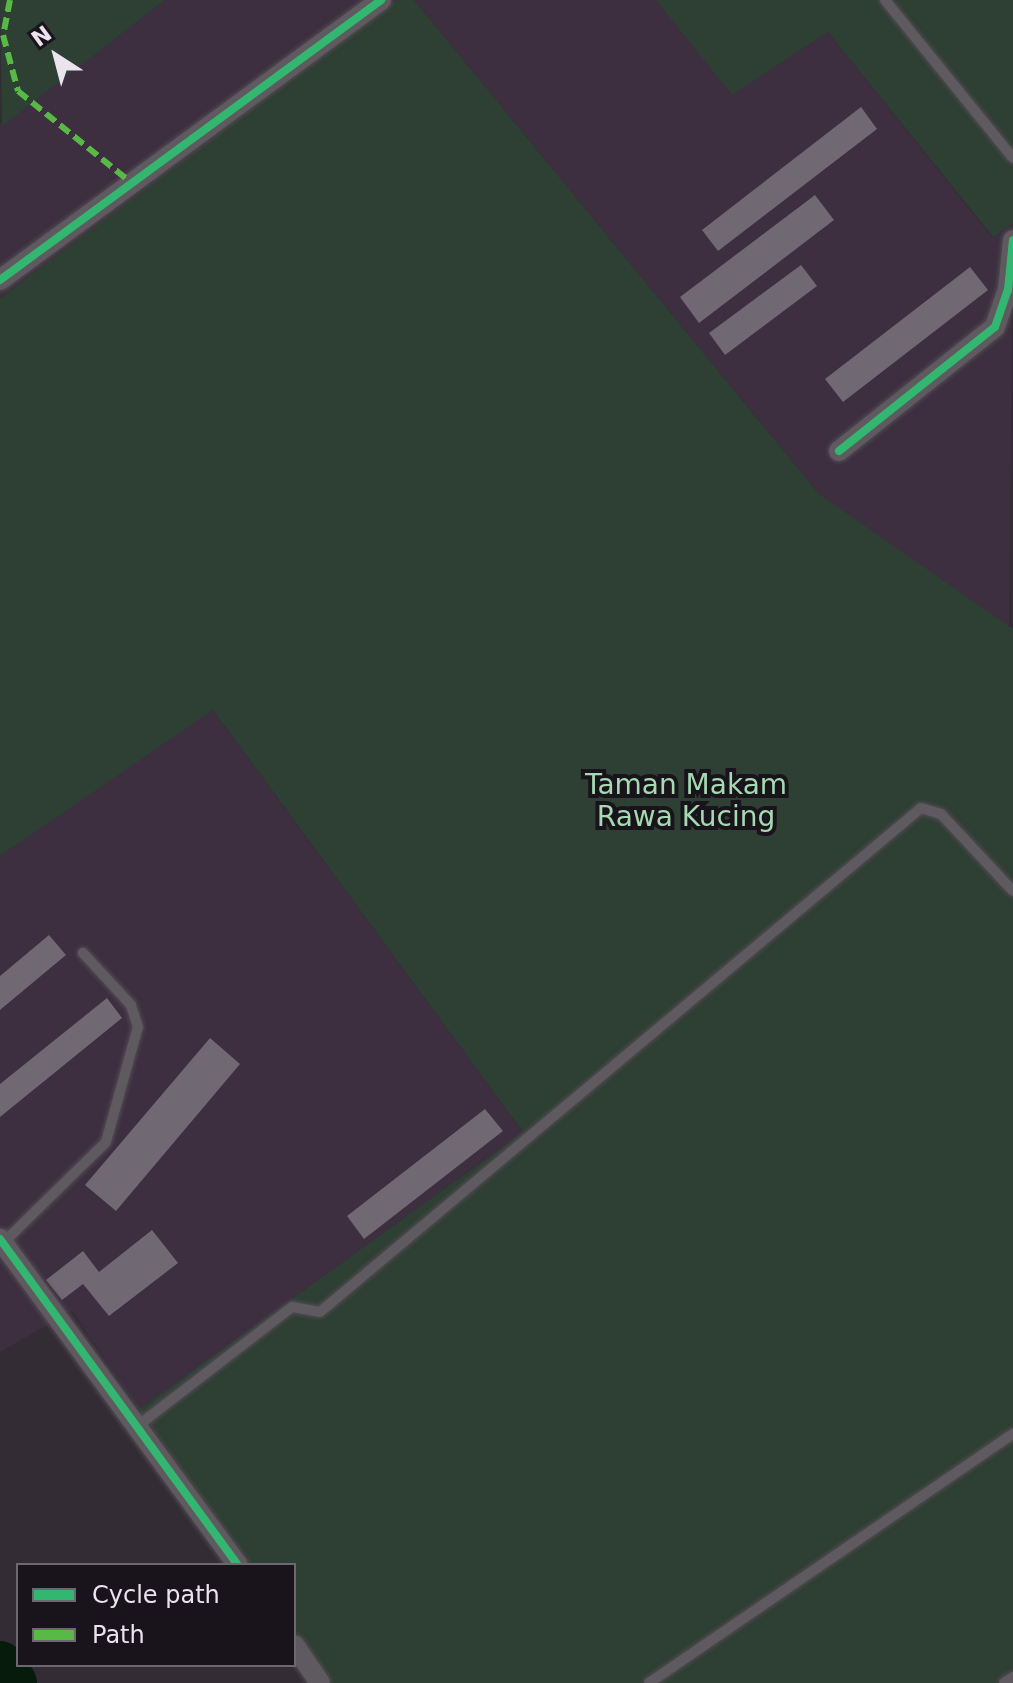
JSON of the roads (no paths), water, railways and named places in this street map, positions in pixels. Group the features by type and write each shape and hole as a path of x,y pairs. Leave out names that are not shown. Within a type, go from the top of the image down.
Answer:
{"street":[{"path":"0,280 381,0"},
{"path":"839,451 995,327 1008,290 1013,240"},
{"path":"1,1241 140,1424 237,1563"},
{"path":"296,1648 320,1683"}],"lane":[{"path":"885,0 1013,158"},
{"path":"140,1424 292,1307 320,1312 921,808 941,814 1013,891"},
{"path":"1,1241 106,1142 138,1027 131,1005 83,953"},
{"path":"649,1683 1013,1434"},
{"path":"1004,1683 1013,1677"}],"waterway":[{"path":"0,1665 13,1683"}],"park label":[{"name":"Taman Makam Rawa Kucing","path":"686,801"}]}
